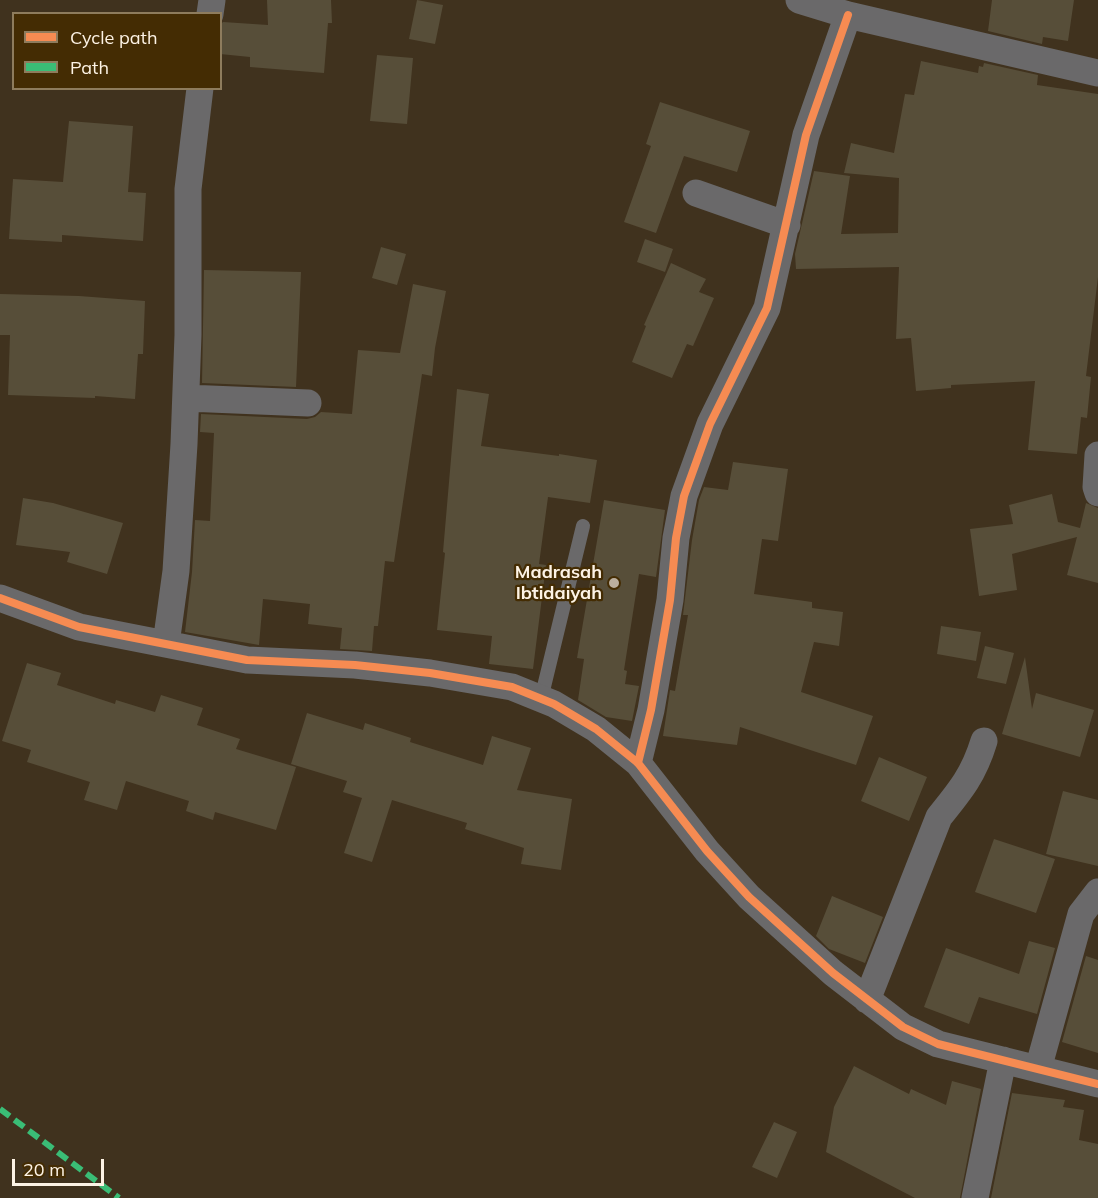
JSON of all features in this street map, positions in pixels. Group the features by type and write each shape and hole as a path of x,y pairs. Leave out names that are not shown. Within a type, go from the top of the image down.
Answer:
{"street":[{"path":"799,0 848,15 1098,73"},
{"path":"638,763 653,699 670,600 676,538 684,496 710,424 767,308 806,135 848,15"},
{"path":"166,644 176,571 186,398 188,189 200,90"},
{"path":"696,193 787,225"},
{"path":"186,398 308,403"},
{"path":"1098,455 1096,487 1098,494"},
{"path":"0,598 79,627 247,660 355,664 430,673 512,687 554,704 596,729 638,763 707,851 749,897 833,973 903,1027 938,1044 1098,1084"},
{"path":"867,1000 939,817 959,793 977,764 984,741"},
{"path":"1038,1069 1081,914 1098,892"},
{"path":"975,1198 1003,1060"}],"lane":[{"path":"541,699 582,526"}],"building":[{"path":"267,0 331,0 332,23 328,23 324,73 250,67 250,57 222,54 223,22 268,25"},
{"path":"417,0 443,5 435,44 409,39"},
{"path":"992,0 1074,0 1068,41 1043,37 1042,44 988,31"},
{"path":"377,55 413,58 407,124 370,121"},
{"path":"921,61 978,73 979,66 983,67 984,63 1038,75 1037,85 1098,94 1098,277 1086,376 1091,377 1087,418 1081,417 1077,454 1028,450 1035,381 951,385 951,388 916,391 911,338 896,339 899,267 796,269 795,254 814,171 850,176 841,234 898,233 899,178 844,173 851,143 894,153 905,94 914,95"},
{"path":"660,102 750,131 737,172 684,156 656,233 624,222 651,146 646,144"},
{"path":"69,121 133,126 128,192 146,193 143,241 62,235 62,242 9,239 13,179 63,182"},
{"path":"645,239 673,249 665,272 637,262"},
{"path":"381,247 406,254 397,285 372,278"},
{"path":"671,263 706,279 699,292 714,298 693,346 687,344 672,378 632,362 646,326 644,325"},
{"path":"204,270 301,272 296,387 202,383"},
{"path":"413,284 446,291 432,376 422,374 394,562 385,561 378,626 374,626 372,651 340,649 342,628 308,624 310,604 263,599 259,645 185,632 195,520 210,521 214,433 200,432 201,414 307,419 321,412 352,414 358,350 400,353"},
{"path":"0,294 79,296 145,301 143,354 138,354 135,399 8,395 10,335 0,335"},
{"path":"457,389 489,394 481,446 597,460 590,503 548,497 539,564 546,565 533,669 489,664 492,636 437,630"},
{"path":"733,462 788,469 778,541 762,539 754,594 812,602 812,608 843,612 839,646 814,642 801,692 873,716 856,765 740,727 737,745 663,736 670,690 675,691 688,615 683,615 699,500 704,487 728,490"},
{"path":"1052,494 1058,522 1080,528 1086,503 1098,508 1098,583 1067,575 1077,537 1012,554 1017,590 979,596 970,529 1013,524 1009,505"},
{"path":"23,498 53,503 123,523 107,574 67,562 70,552 16,545"},
{"name":"Madrasah Ibtidaiyah","path":"604,500 665,510 656,577 639,574 624,670 627,671 625,684 639,686 632,721 606,717 578,700 584,659 577,658"},
{"path":"941,626 981,632 976,661 937,654"},
{"path":"985,646 1014,653 1006,684 977,678"},
{"path":"1025,657 1032,709 1036,693 1094,710 1080,757 1002,734"},
{"path":"27,663 61,673 57,685 115,704 116,700 155,712 161,695 203,708 197,725 240,739 236,749 296,767 276,830 215,812 213,820 186,811 189,801 126,781 117,810 84,800 90,782 27,762 31,750 2,741"},
{"path":"307,713 363,730 365,723 411,738 410,742 483,765 492,736 531,748 517,790 572,799 561,870 521,864 524,848 465,829 467,823 392,800 372,862 344,853 362,798 343,792 347,781 291,764"},
{"path":"879,757 927,777 909,821 861,801"},
{"path":"1063,791 1098,800 1098,866 1046,854"},
{"path":"994,839 1055,859 1036,913 975,892"},
{"path":"832,896 883,917 865,963 829,949 816,936"},
{"path":"1029,941 1055,948 1037,1014 979,997 969,1024 924,1007 946,948 1019,974"},
{"path":"1086,956 1098,960 1098,1053 1062,1042"},
{"path":"854,1066 909,1094 911,1089 946,1105 952,1081 981,1089 960,1198 915,1198 826,1152 834,1107"},
{"path":"1012,1093 1065,1100 1063,1107 1084,1110 1079,1140 1098,1144 1098,1198 991,1198"},
{"path":"774,1122 797,1132 777,1178 752,1167"}],"marked path":[{"path":"0,1109 119,1198"}],"cycle path":[{"path":"638,763 651,710 670,600 676,538 684,496 710,424 767,308 806,135 848,15"},
{"path":"0,598 79,627 247,660 355,665 430,673 512,687 554,704 596,729 638,763 707,851 749,897 833,973 903,1027 938,1044 1098,1084"}],"place":[{"name":"Madrasah Ibtidaiyah","path":"614,583"}]}
